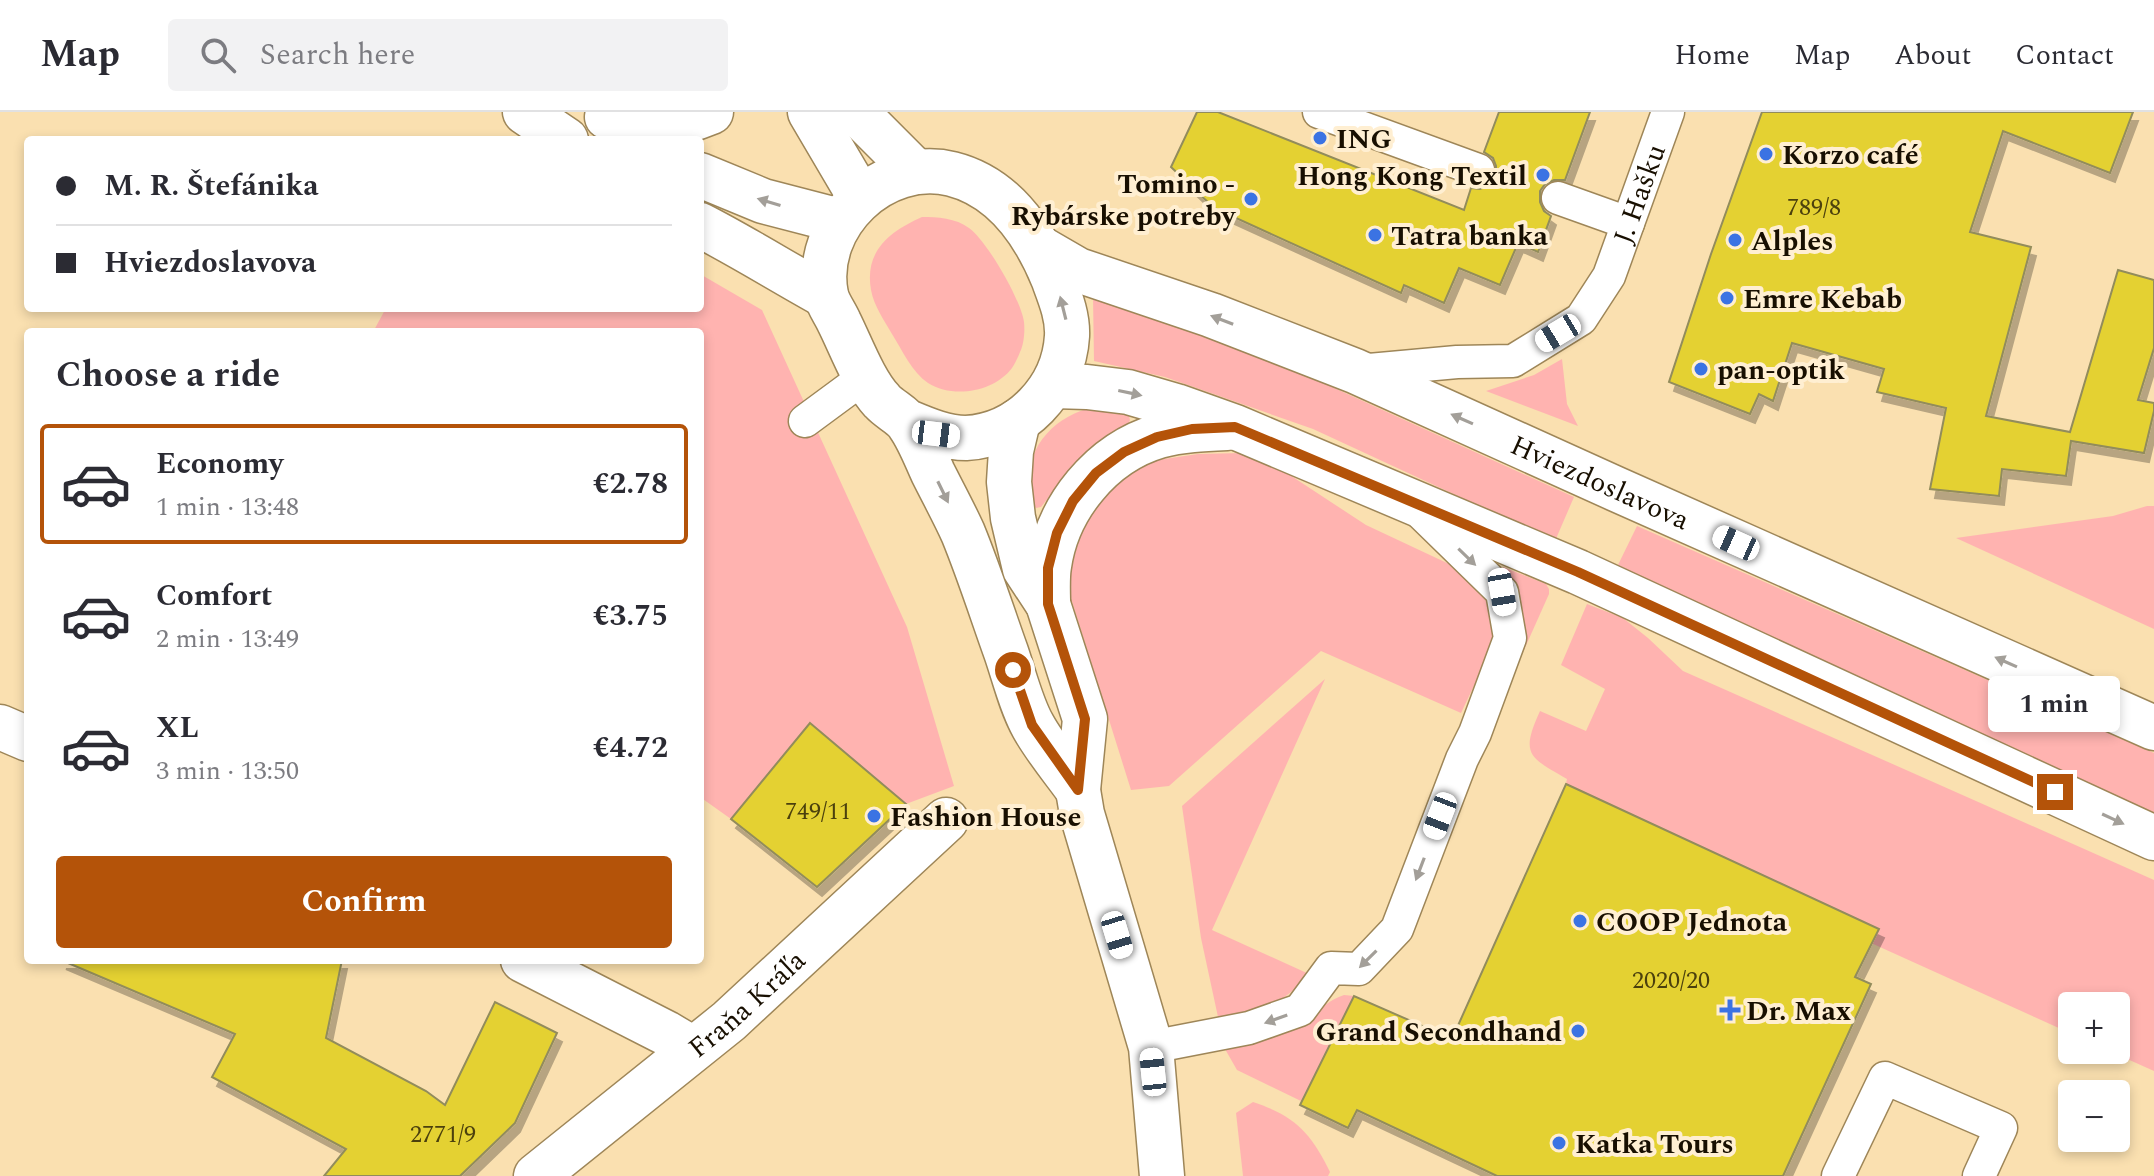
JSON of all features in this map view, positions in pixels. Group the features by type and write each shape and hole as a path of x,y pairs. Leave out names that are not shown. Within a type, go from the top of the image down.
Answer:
{"street":[{"path":"525,112 560,136"},
{"path":"615,123 648,125 689,121 711,112"},
{"path":"810,112 850,209"},
{"path":"856,112 916,172"},
{"path":"916,172 950,173 981,184 1012,210 1040,248 1064,305 1067,334 1064,358 1053,386 1036,407 1018,421 997,431 966,438 936,434 908,422 881,400 826,296 825,267 829,245 850,209 887,181 916,172"},
{"path":"704,177 763,201 850,209"},
{"path":"704,227 826,296"},
{"name":"Hviezdoslavova","path":"1040,248 1078,270 1211,315 1355,371 2154,728"},
{"path":"1053,386 1128,392 1235,427 1578,572 2154,838"},
{"path":"1018,421 1011,451 1009,482 1013,518 1025,569 1048,604 1085,719 1078,790 1082,814 1151,1047 1162,1176"},
{"path":"908,422 963,533 1032,725 1078,790"},
{"path":"1048,604 1048,568 1057,533 1073,501 1096,473 1124,452 1157,437 1192,429 1235,427"},
{"path":"0,727 24,737"},
{"name":"Fraňa Kráľa","path":"536,1176 729,1021 946,820"},
{"path":"531,964 693,1049"}],"lane":[{"path":"1319,112 1478,170"},
{"name":"J. Hašku","path":"1355,371 1457,362 1513,361 1581,319 1609,276 1668,112"},
{"path":"1558,198 1628,223"},
{"path":"805,421 866,376"},
{"path":"1151,1047 1249,1028 1300,1010 1331,968 1359,969 1397,929 1510,638 1502,592 1411,503"},
{"path":"1838,1176 1885,1078 2001,1128 1979,1176"}],"shaded area":[{"path":"922,217 958,222 969,228 985,245 1022,312 1024,337 1012,368 984,388 949,391 928,383 908,360 874,302 870,276 876,253 890,236"},
{"path":"704,276 762,310 907,627 954,786 906,804 811,723 731,819 704,800 704,328 375,328 384,312 704,312"},
{"path":"1093,296 1231,341 1574,497 1555,541 1313,429 1165,377 1094,361"},
{"path":"1562,359 1567,404 1578,426 1486,391 1534,375"},
{"path":"1094,407 1128,412 1128,425 1077,461 1041,507 1036,508 1030,497 1030,470 1039,445 1056,425"},
{"path":"1242,453 1273,464 1366,525 1464,571 1487,594 1494,622 1490,652 1461,713 1321,651 1169,786 1131,790 1069,592 1071,549 1089,505 1144,462 1198,454"},
{"path":"2154,506 2154,629 1956,538 2113,516"},
{"path":"1637,526 2154,753 2154,818 1617,567"},
{"path":"1503,567 1546,584 1549,589 1516,668"},
{"path":"1587,604 1623,618 1683,671 2154,880 2154,1071 2130,1060 2130,992 2058,992 2058,1028 1871,943 1566,784 1567,779 1544,765 1532,753 1530,737 1540,711 1586,731 1605,689 1561,665"},
{"path":"1325,679 1212,930 1309,974 1289,994 1268,1006 1218,1017 1201,938 1182,806"},
{"path":"1344,995 1354,996 1301,1101 1237,1070 1225,1049 1285,1033"},
{"path":"1253,1102 1280,1113 1300,1128 1323,1158 1330,1172 1328,1176 1243,1176 1236,1113"}],"building":[{"path":"1197,112 1218,112 1464,210 1471,188 1490,185 1496,176 1493,158 1484,152 1499,112 1590,112 1565,180 1554,180 1545,184 1540,191 1540,202 1544,211 1551,216 1538,252 1518,243 1500,285 1459,268 1444,303 1404,285 1401,293 1214,208 1171,167"},
{"path":"1762,112 2133,112 2110,173 2003,131 1970,232 2031,247 1986,416 2070,432 2118,270 2154,280 2154,348 2138,400 2154,403 2144,453 2071,441 2066,476 2002,469 1999,496 1930,489 1946,408 1877,392 1884,369 1792,343 1773,401 1759,394 1750,414 1669,382"},
{"path":"810,723 906,804 817,887 731,819"},
{"path":"1566,784 1879,929 1855,977 1871,984 1783,1176 1497,1176 1357,1110 1348,1128 1300,1105 1354,996 1452,1039"},
{"path":"70,964 341,964 326,1038 426,1091 445,1105 495,1002 557,1033 515,1123 460,1176 324,1176 346,1149 212,1077 235,1034"}],"place":[{"name":"ING","path":"1320,138"},
{"name":"Korzo café","path":"1766,154"},
{"name":"Hong Kong Textil","path":"1543,175"},
{"name":"Tomino - Rybárske potreby","path":"1251,199"},
{"name":"Tatra banka","path":"1375,235"},
{"name":"Alples","path":"1735,240"},
{"name":"Emre Kebab","path":"1727,298"},
{"name":"pan-optik","path":"1701,369"},
{"name":"Fashion House","path":"874,816"},
{"name":"COOP Jednota","path":"1580,921"},
{"name":"Dr. Max","path":"1730,1010"},
{"name":"Grand Secondhand","path":"1578,1031"},
{"name":"Katka Tours","path":"1559,1143"}],"route":[{"path":"1013,670 1032,725 1078,790 1085,719 1048,604 1048,568 1057,533 1073,501 1096,473 1124,452 1157,437 1192,429 1235,427 1578,572 2055,792"}]}
